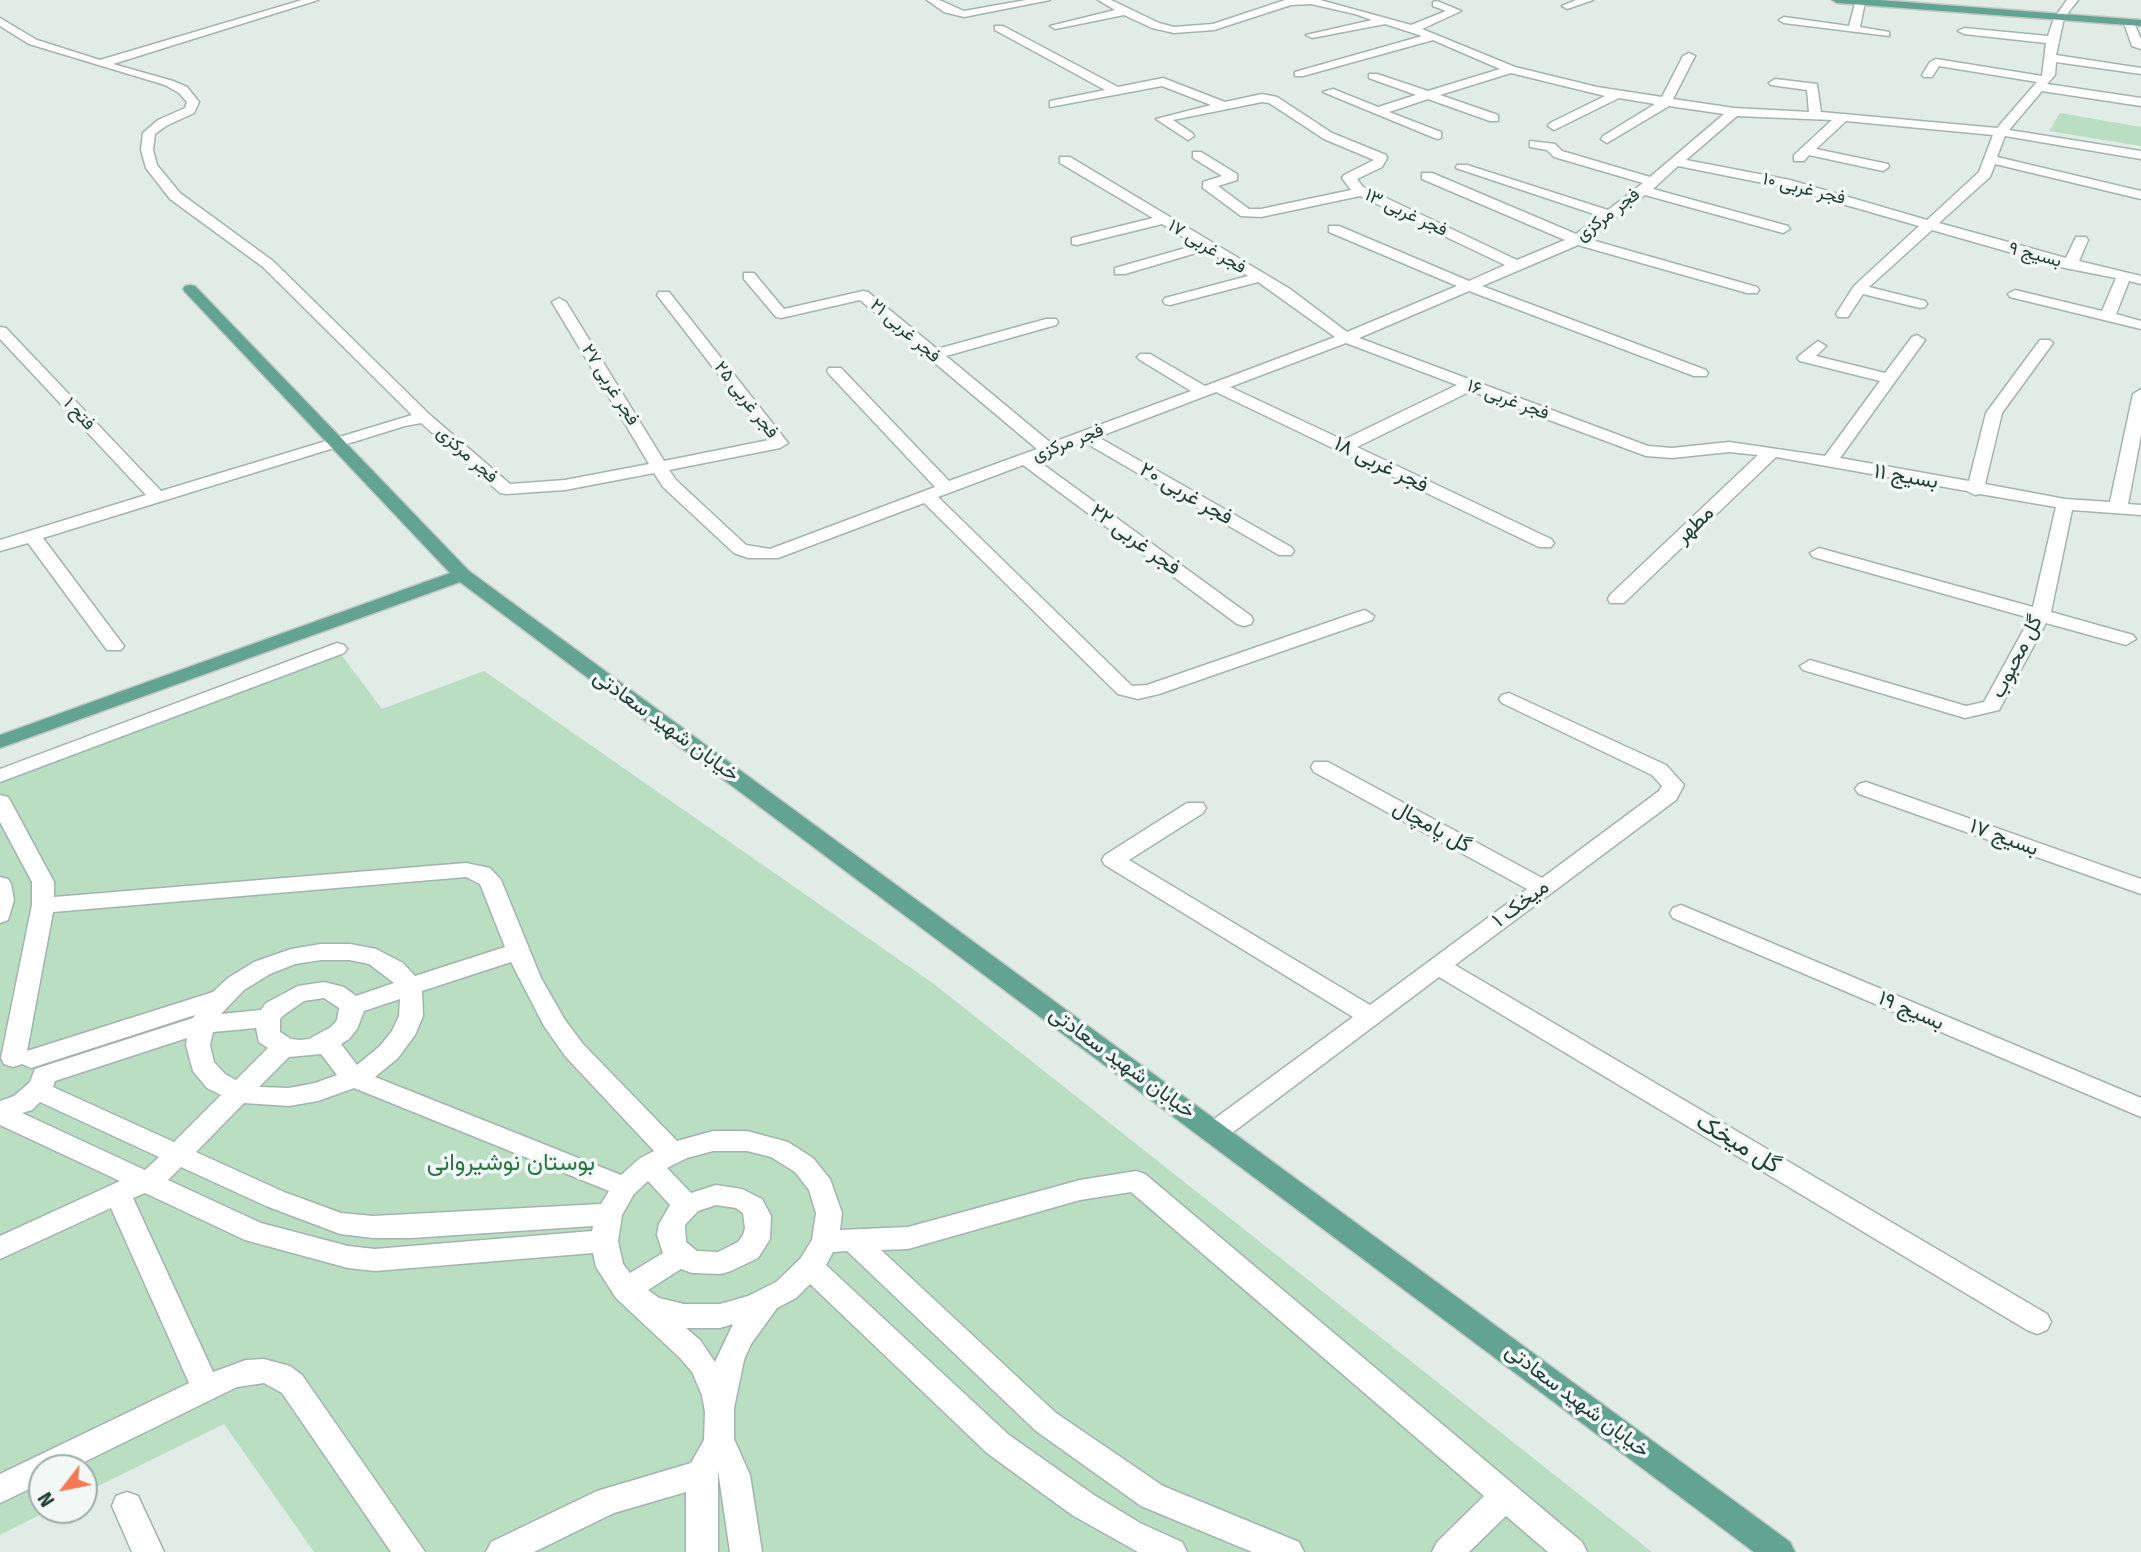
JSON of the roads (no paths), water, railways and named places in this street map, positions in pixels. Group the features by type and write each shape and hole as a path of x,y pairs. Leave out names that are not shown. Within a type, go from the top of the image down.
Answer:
{"main road":[{"path":"1837,0 2135,23"},
{"name":"خیابان شهید سعادتی","path":"190,289 463,576 1779,1552"},
{"path":"0,742 463,576"}],"street":[{"path":"100,64 313,0"},
{"path":"932,0 948,10 964,14 1045,0"},
{"path":"1103,0 1156,26 1195,30 1301,0 1332,2 1434,36 1511,69 1618,94 1734,112 1843,117 2000,132 2141,155"},
{"path":"1567,6 1588,0"},
{"path":"1843,314 1859,289 1984,174 2000,132 2043,83 2059,18 2073,0"},
{"path":"1854,29 1860,2"},
{"path":"1412,29 1456,11 1437,4"},
{"path":"1011,7 1076,35"},
{"path":"1044,21 1126,11"},
{"path":"1783,20 1885,34"},
{"path":"0,21 6,32 100,64 169,83 183,90 192,102 190,110 162,123 149,133 147,150 151,165 175,196 268,264 424,418"},
{"path":"1312,35 1386,21"},
{"path":"2135,23 2138,46"},
{"path":"999,27 1116,91"},
{"path":"1964,32 2052,40"},
{"path":"1299,75 1434,36"},
{"path":"1607,139 1666,102 1689,56"},
{"path":"2051,58 2141,71"},
{"path":"1928,75 1936,62 2141,102"},
{"path":"1378,111 1511,69"},
{"path":"1373,76 1494,118"},
{"path":"1055,104 1163,82 1222,105"},
{"path":"1775,83 1813,87 1815,115"},
{"path":"1329,92 1437,135"},
{"path":"1554,126 1618,94"},
{"name":"فجر غربی ۱۳","path":"1188,136 1162,119 1268,98 1287,107 1328,136 1381,158 1377,164 1349,178 1361,192 1518,266"},
{"name":"فجر مرکزی","path":"0,546 403,421 424,418 506,489 565,485 661,467 669,482 748,553 772,554 1346,338 1577,240 1611,215 1734,112"},
{"path":"1796,160 1843,117"},
{"path":"1534,144 1551,147 1558,154 1646,186 1783,229"},
{"path":"1807,150 1883,167"},
{"path":"1197,155 1232,177 1208,185 1246,213 1261,213 1361,192"},
{"path":"1989,159 2141,195"},
{"name":"فجر غربی ۱۷","path":"1065,160 1285,292 1346,338"},
{"name":"فجر غربی ۱۰","path":"1676,162 1785,183 1930,224"},
{"path":"1462,168 1611,215"},
{"path":"1427,176 1577,240 1752,290"},
{"path":"1077,242 1162,220"},
{"name":"بسیج ۹","path":"1930,224 2070,265 2141,280"},
{"path":"1334,229 1466,285 1700,373"},
{"path":"2070,265 2081,240"},
{"path":"1120,271 1206,246"},
{"name":"فجر غربی ۲۱","path":"750,276 781,314 863,295 1049,451"},
{"path":"2107,317 2124,276"},
{"path":"1170,302 1259,277"},
{"path":"1859,289 1920,304"},
{"path":"2015,294 2141,325"},
{"name":"فجر غربی ۲۵","path":"661,467 780,443 664,295"},
{"name":"فجر غربی ۲۷","path":"559,302 661,467"},
{"path":"933,355 1051,321"},
{"name":"فتح ۱","path":"1,331 157,497"},
{"name":"فجر غربی ۱۶","path":"1346,338 1646,451 1672,453"},
{"path":"1828,463 1917,340"},
{"path":"1975,490 1994,414 2045,343"},
{"path":"1818,346 1805,358 1888,378"},
{"name":"فجر غربی ۱۸","path":"1145,357 1545,543"},
{"path":"835,370 947,489"},
{"path":"1343,447 1470,386"},
{"path":"2118,508 2141,394"},
{"name":"فجر غربی ۲۰","path":"1086,437 1285,551"},
{"name":"بسیج ۱۱","path":"1672,453 1717,447 1772,451 1975,490 2065,504 2141,510"},
{"name":"مطهر","path":"1617,599 1772,451"},
{"name":"فجر غربی ۲۲","path":"1026,460 1244,620"},
{"path":"928,496 1125,690 1138,693 1152,690 1364,616"},
{"name":"گل محبوب","path":"1810,666 1965,712 1992,706 2041,615 2065,504"},
{"path":"32,536 114,646"},
{"path":"1819,553 2126,639"},
{"path":"0,776 337,649"},
{"name":"میخک ۱","path":"1215,1132 1668,795 1673,785 1659,771 1509,699"},
{"name":"گل پامچال","path":"1321,767 1543,888"},
{"name":"بسیج ۱۷","path":"1866,789 2141,887"},
{"path":"0,802 43,882 23,1102 0,1113"},
{"path":"1195,808 1113,860 1370,1016"},
{"path":"43,905 466,870 482,873 490,880 529,978 565,1040 661,1159 687,1206"},
{"path":"0,884 3,900 0,915"},
{"name":"بسیج ۱۹","path":"1681,914 2141,1108"},
{"path":"351,1006 519,951"},
{"path":"321,952 350,952 376,957 396,969 409,987 412,998 411,1016 403,1035 389,1052 353,1078 318,1092 289,1097 262,1097 239,1093 216,1081 202,1065 198,1045 202,1024 221,998 236,984 262,968 291,957 321,952"},
{"name":"گل میخک","path":"1438,966 2037,1322"},
{"path":"25,1069 202,1024 268,1018 285,1001 311,991 336,993 345,998 352,1013 340,1033 326,1042 300,1049 284,1047 268,1036 268,1018"},
{"path":"25,1069 221,998"},
{"path":"326,1042 353,1078 625,1187"},
{"path":"0,1248 146,1182 165,1169 284,1047"},
{"path":"25,1069 178,1155 298,1209 340,1223 373,1227 411,1227 609,1214"},
{"path":"0,1113 255,1232 348,1257 375,1260 604,1241"},
{"path":"719,1410 714,1388 702,1364 690,1349 626,1290 610,1267 604,1241 609,1214 625,1187 661,1159 713,1141 747,1141 779,1149 804,1165 821,1186 839,1240 1056,1430 1152,1496 1288,1552"},
{"path":"626,1290 651,1307 684,1316 720,1316 755,1307 786,1290 839,1240 908,1238 1080,1189 1136,1181 1571,1552"},
{"path":"118,1194 206,1389"},
{"path":"716,1195 742,1199 753,1206 758,1216 756,1239 748,1250 721,1263 706,1264 681,1255 673,1246 671,1235 678,1213 687,1206 702,1198 716,1195"},
{"path":"626,1290 681,1255"},
{"path":"810,1267 1008,1452 1083,1506 1171,1552"},
{"path":"719,1446 719,1410 730,1360 739,1339 769,1299"},
{"path":"71,1454 246,1372 264,1371 280,1375 292,1384 409,1552"},
{"path":"702,1552 701,1474 712,1451 719,1446"},
{"path":"719,1446 726,1450 735,1475 746,1552"},
{"path":"502,1552 608,1501 701,1474"},
{"path":"0,1489 28,1475"},
{"path":"1448,1552 1504,1497"},
{"path":"127,1506 148,1552"}],"park label":[{"name":"بوستان نوشیروانی","path":"511,1163"}]}
